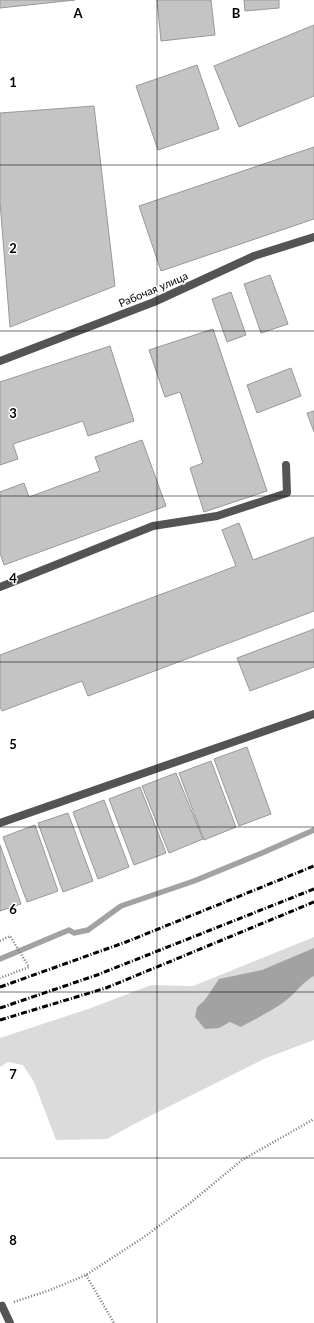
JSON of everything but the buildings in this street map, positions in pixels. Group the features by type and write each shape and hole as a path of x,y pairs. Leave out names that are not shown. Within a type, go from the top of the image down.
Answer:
{"street":[{"name":"Рабочая улица","path":"0,361 154,302 254,256 314,237"},
{"path":"0,587 153,526 217,516 287,493 286,465"},
{"path":"0,823 314,714"},
{"path":"1,1306 10,1323"}],"path":[{"path":"0,941 10,936 30,966 0,978"},
{"path":"1,1306 50,1290 86,1275 144,1237 190,1203 242,1160 314,1119"},
{"path":"86,1275 114,1323"}],"shaded area":[{"path":"314,937 314,1040 266,1058 107,1139 56,1140 34,1082 23,1065 8,1062 0,1067 0,1038 91,1008 151,985 193,986"},
{"path":"314,948 314,976 304,983 285,1001 266,1013 241,1027 230,1022 219,1028 205,1029 195,1017 197,1007 204,1001 219,979 262,970"}],"waterway":[{"path":"0,959 69,930 74,933 88,930 121,906 194,881 314,830"}],"railway":[{"path":"0,987 126,942 314,866"},
{"path":"0,1008 97,975 314,889"},
{"path":"0,1020 106,988 314,902"}]}
